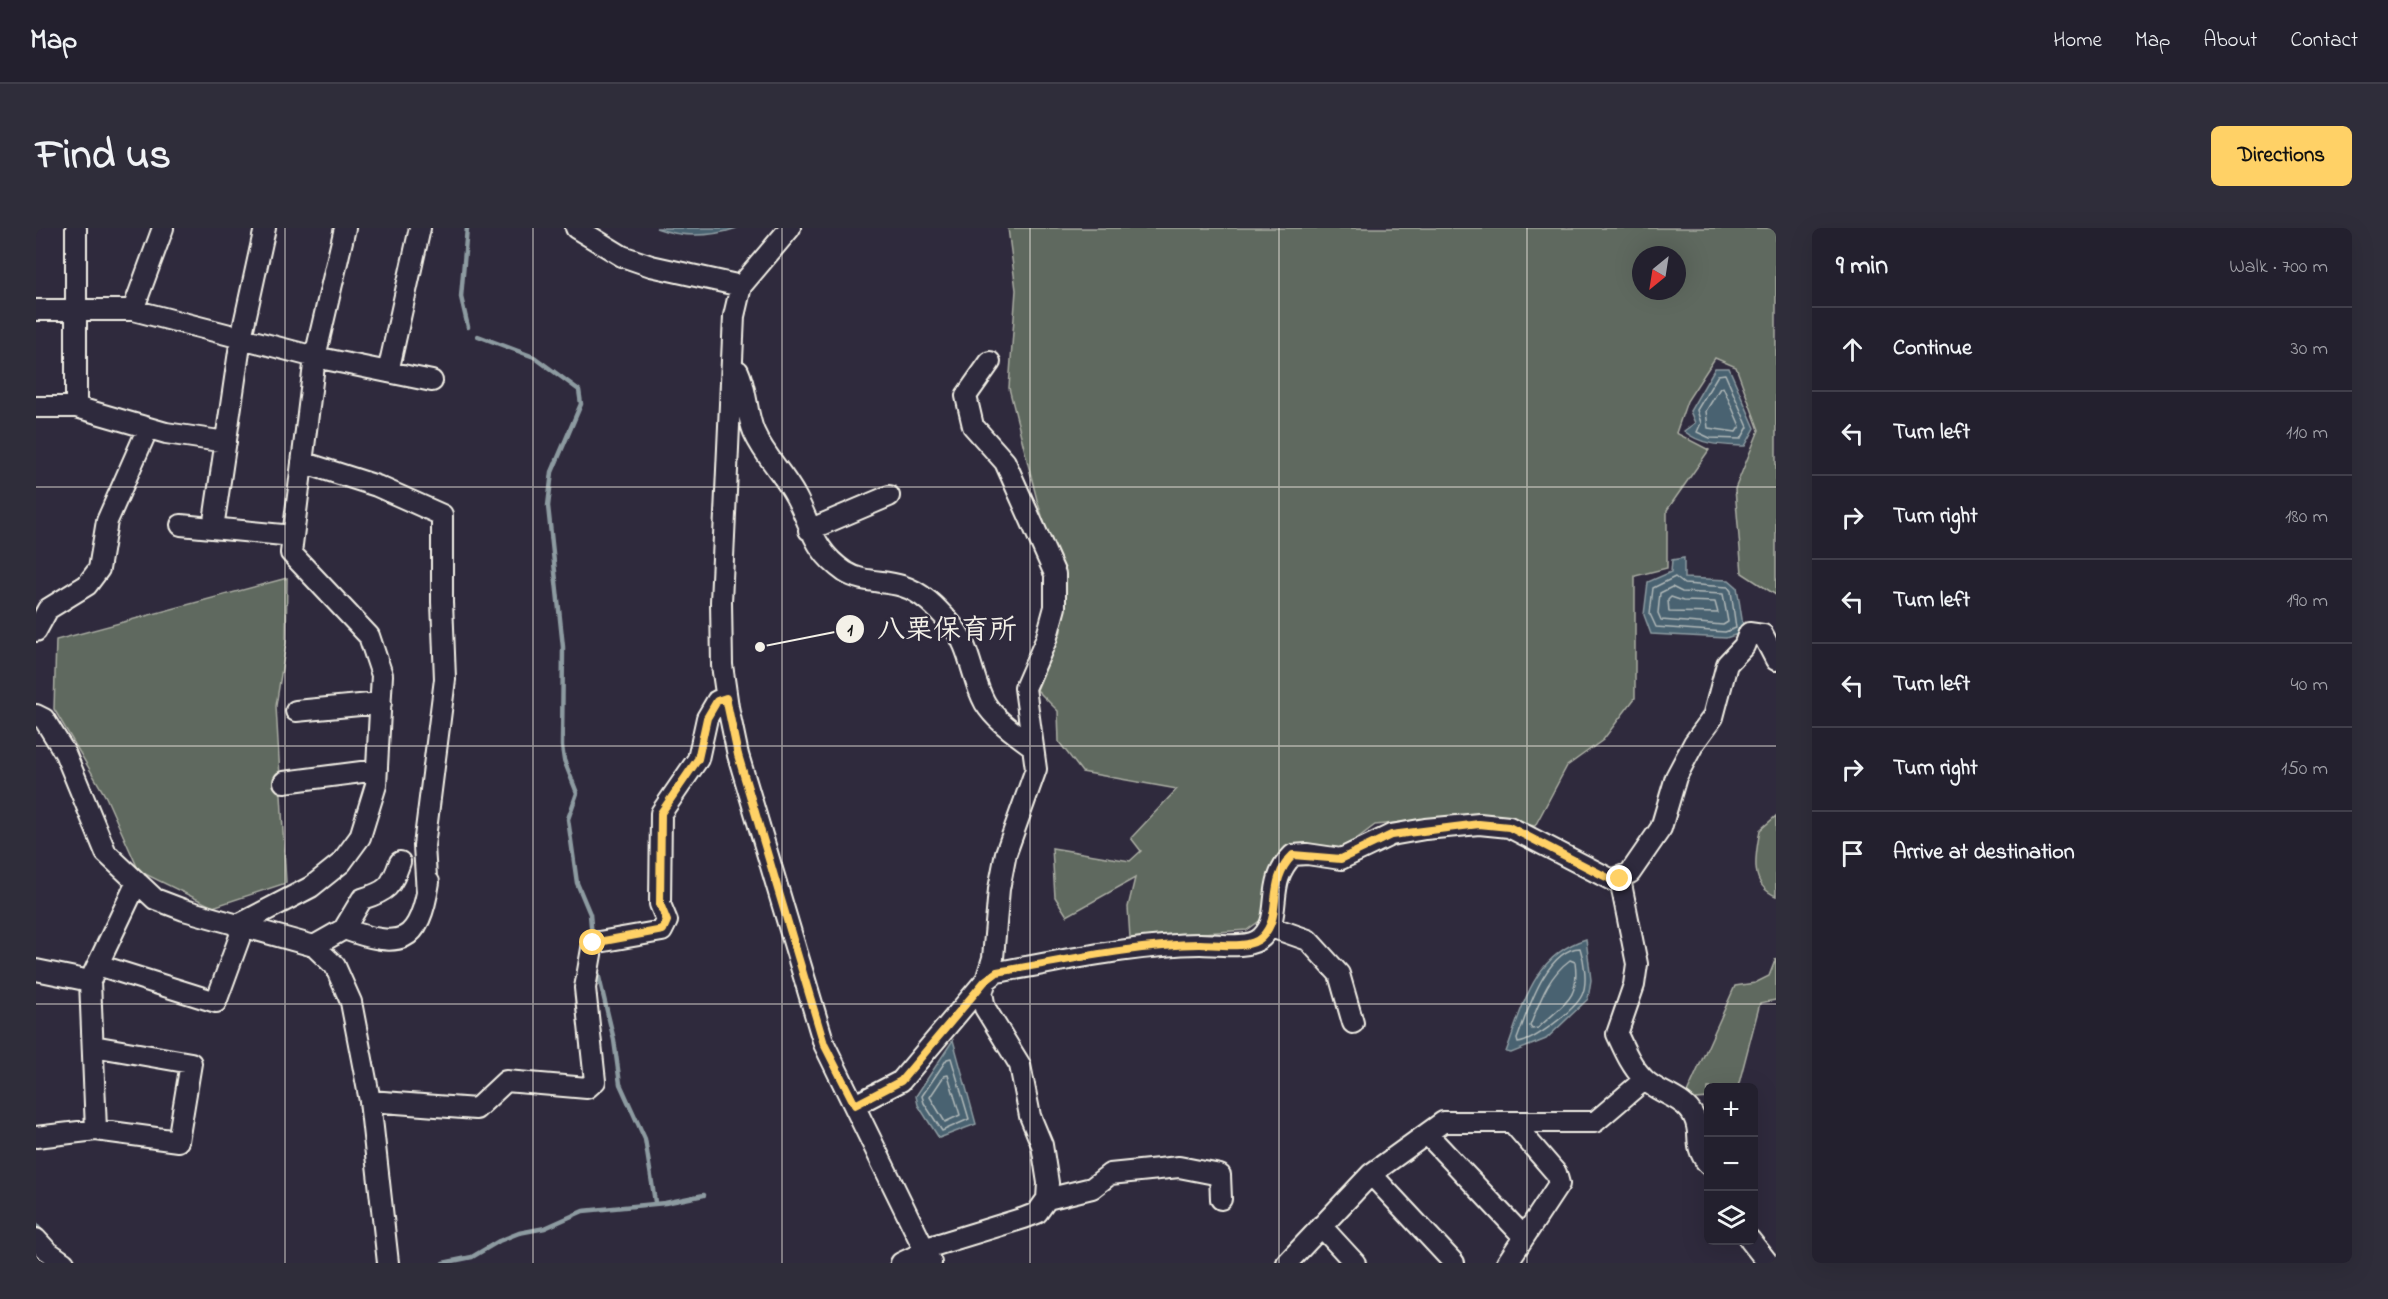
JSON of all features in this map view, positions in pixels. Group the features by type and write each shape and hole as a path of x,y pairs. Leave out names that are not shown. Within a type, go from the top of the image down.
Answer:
{"street":[{"path":"76,228 76,407"},
{"path":"133,310 163,228"},
{"path":"213,528 241,338 265,228"},
{"path":"36,970 94,973 216,1002 240,927 311,887 341,863 360,837 376,785 382,675 369,636 291,553 315,357 345,228"},
{"path":"388,372 420,228"},
{"path":"576,228 622,256 651,266 741,286"},
{"path":"789,228 741,286 734,316 721,602 722,665 726,698 738,755 824,1044 926,1255"},
{"path":"36,310 133,310 315,357 432,381"},
{"path":"732,357 740,376 746,407 755,434 770,462 796,497 808,530 821,549 845,572 864,580 902,585 925,597 953,626 970,660 984,701 995,717 1032,746"},
{"path":"901,1263 1037,1213 1047,1199 1042,1145 1030,1116 1020,1065 985,1008 982,993 993,958 999,889 1006,853 1036,769 1025,688 1046,640 1055,607 1055,574 1005,462 973,426 966,396 990,362"},
{"path":"36,407 76,407 148,428 226,442"},
{"path":"36,631 48,609 87,585 99,569 106,521 148,428"},
{"path":"302,462 376,486 442,515 445,679 424,846 427,893"},
{"path":"808,530 889,496"},
{"path":"181,525 293,536"},
{"path":"855,1105 901,1081 985,981 997,972 1126,951 1194,944 1245,944 1260,940 1271,927 1278,874 1293,855 1341,859 1391,835 1479,824 1509,827 1612,880 1620,879 1630,873 1661,828 1676,777 1694,743 1713,717 1727,664 1744,646 1749,633 1763,635 1776,660"},
{"path":"370,1101 476,1108 506,1081 587,1088 595,1081 585,988 593,943 663,930 667,921 660,904 661,813 698,759 707,718 717,701 726,698"},
{"path":"296,711 381,703"},
{"path":"36,715 44,719 65,753 106,853 155,899 240,927 314,946 335,966 351,1002 370,1101 388,1263"},
{"path":"284,782 376,770"},
{"path":"344,929 366,937 394,940 412,934 420,921 427,893 440,811"},
{"path":"314,946 344,929 362,899 379,894 392,885 400,862"},
{"path":"1620,879 1637,964 1634,985 1617,1034 1630,1062 1644,1080 1680,1102 1694,1117 1699,1152 1704,1159"},
{"path":"96,1130 93,1046 94,973 137,882"},
{"path":"1271,927 1308,940 1339,974 1353,1023"},
{"path":"36,1137 96,1130 178,1141 191,1063 93,1046"},
{"path":"1287,1263 1371,1174 1443,1122 1595,1122 1644,1080"},
{"path":"1507,1263 1559,1184 1556,1173 1512,1122"},
{"path":"1427,1134 1524,1237"},
{"path":"1047,1199 1092,1188 1110,1174 1179,1167 1220,1175 1221,1199"},
{"path":"1371,1174 1454,1263"},
{"path":"1321,1226 1355,1263"},
{"path":"36,1239 46,1251 64,1263"},
{"path":"1754,1245 1767,1263"}],"shaded area":[{"path":"1008,228 1776,228 1776,595 1742,573 1735,489 1759,430 1736,367 1715,358 1687,401 1676,433 1709,450 1667,510 1667,568 1635,576 1635,698 1603,740 1567,766 1535,826 1473,815 1375,825 1339,852 1292,848 1262,919 1247,930 1130,938 1128,907 1135,878 1067,916 1055,897 1052,848 1130,861 1141,851 1131,838 1177,789 1082,772 1059,742 1058,711 1037,690 1061,631 1061,576 1037,500 1009,388 1016,290"},
{"path":"287,578 286,643 276,706 286,883 213,907 139,871 106,797 54,709 56,640"},
{"path":"1776,816 1776,896 1761,884 1756,868 1756,858 1760,830"},
{"path":"1776,958 1776,1000 1760,1003 1739,1083 1704,1083 1704,1098 1684,1100 1735,986 1755,983 1769,976"}],"water":[{"path":"656,228 737,228 717,233 686,235"},
{"path":"1715,368 1729,368 1755,428 1745,446 1705,442 1684,431 1695,423 1690,411"},
{"path":"1684,558 1684,578 1729,580 1737,587 1744,632 1726,638 1651,634 1644,615 1648,582 1671,572 1672,560"},
{"path":"1586,939 1591,980 1588,999 1546,1039 1511,1053 1506,1052 1532,984 1554,957 1568,947"},
{"path":"953,1040 976,1124 939,1138 918,1105 916,1096"}],"waterway":[{"path":"467,228 461,297 468,327"},
{"path":"478,336 534,357 579,390 581,404 552,472 548,506 563,647 562,746 564,760 577,793 568,819 577,883 590,914 592,937"},
{"path":"597,969 614,1040 620,1084 645,1139 655,1202"},
{"path":"443,1263 472,1257 499,1241 519,1233 545,1228 583,1211 665,1203 704,1195"},
{"path":"36,1225 44,1235"}],"railway":[{"path":"36,1259 42,1263"}],"place":[{"name":"八栗保育所","path":"760,647"}],"route":[{"path":"593,943 663,930 667,921 660,904 661,813 698,759 707,718 717,701 726,698 738,755 824,1044 855,1105 901,1081 985,981 997,972 1126,951 1194,944 1245,944 1260,940 1271,927 1278,874 1293,855 1307,854 1341,859 1391,835 1479,824 1509,827 1612,880 1620,879"}]}
